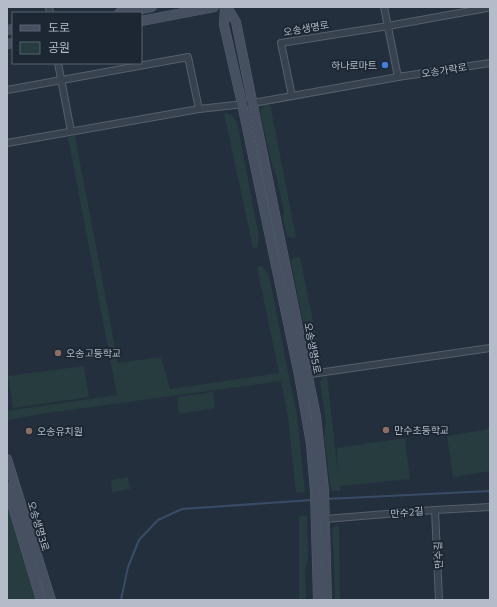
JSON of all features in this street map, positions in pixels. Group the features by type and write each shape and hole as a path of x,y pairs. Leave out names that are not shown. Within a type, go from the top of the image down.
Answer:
{"street":[{"path":"124,12 152,7"},
{"path":"142,21 214,7"},
{"name":"오송생명5로","path":"226,7 236,22 303,375 311,444 320,491 318,600"},
{"name":"오송생명5로","path":"226,7 224,25 303,375"},
{"path":"7,143 199,109 252,103 398,77 384,7"},
{"name":"오송생명로","path":"292,96 281,43 489,8"},
{"path":"7,90 188,57 199,109"},
{"name":"오송가락로","path":"398,77 490,63"},
{"path":"58,64 71,131"},
{"path":"303,375 490,348"},
{"name":"오송생명3로","path":"7,459 51,600"},
{"name":"오송생명3로","path":"7,487 41,600"},
{"name":"만수2길","path":"324,519 490,507"},
{"name":"오송생명5로","path":"320,508 324,519 327,600"},
{"name":"만수길","path":"435,510 439,600"}],"green space":[{"path":"270,104 296,237 291,238 287,235 283,219 284,212 277,177 272,165 260,111 264,106"},
{"path":"224,113 230,114 237,122 259,237 258,247 253,248"},
{"path":"75,136 118,363 161,357 170,389 279,373 257,267 262,266 269,275 297,414 305,492 296,493 288,417 281,381 47,413 7,420 7,411 117,395 68,137"},
{"path":"294,257 300,257 321,360 314,360 310,357 291,261"},
{"path":"84,366 89,397 13,408 8,376"},
{"path":"327,376 338,473 337,448 405,438 410,479 340,486 340,491 331,491 324,436 326,423 320,382 323,377"},
{"path":"213,392 215,408 179,414 177,397"},
{"path":"490,429 490,471 453,477 447,436"},
{"path":"128,477 130,489 112,492 111,480"},
{"path":"7,500 37,600 7,600"},
{"path":"299,516 307,516 308,558 305,571 306,600 299,600"},
{"path":"339,526 340,600 335,600 332,528"}],"waterway":[{"path":"326,499 490,491"},
{"path":"121,600 128,567 139,540 158,520 182,509 312,500"}],"place":[{"name":"하나로마트","path":"385,65"},
{"name":"오송고등학교","path":"58,353"},
{"name":"만수초등학교","path":"386,430"},
{"name":"오송유치원","path":"29,431"}]}
